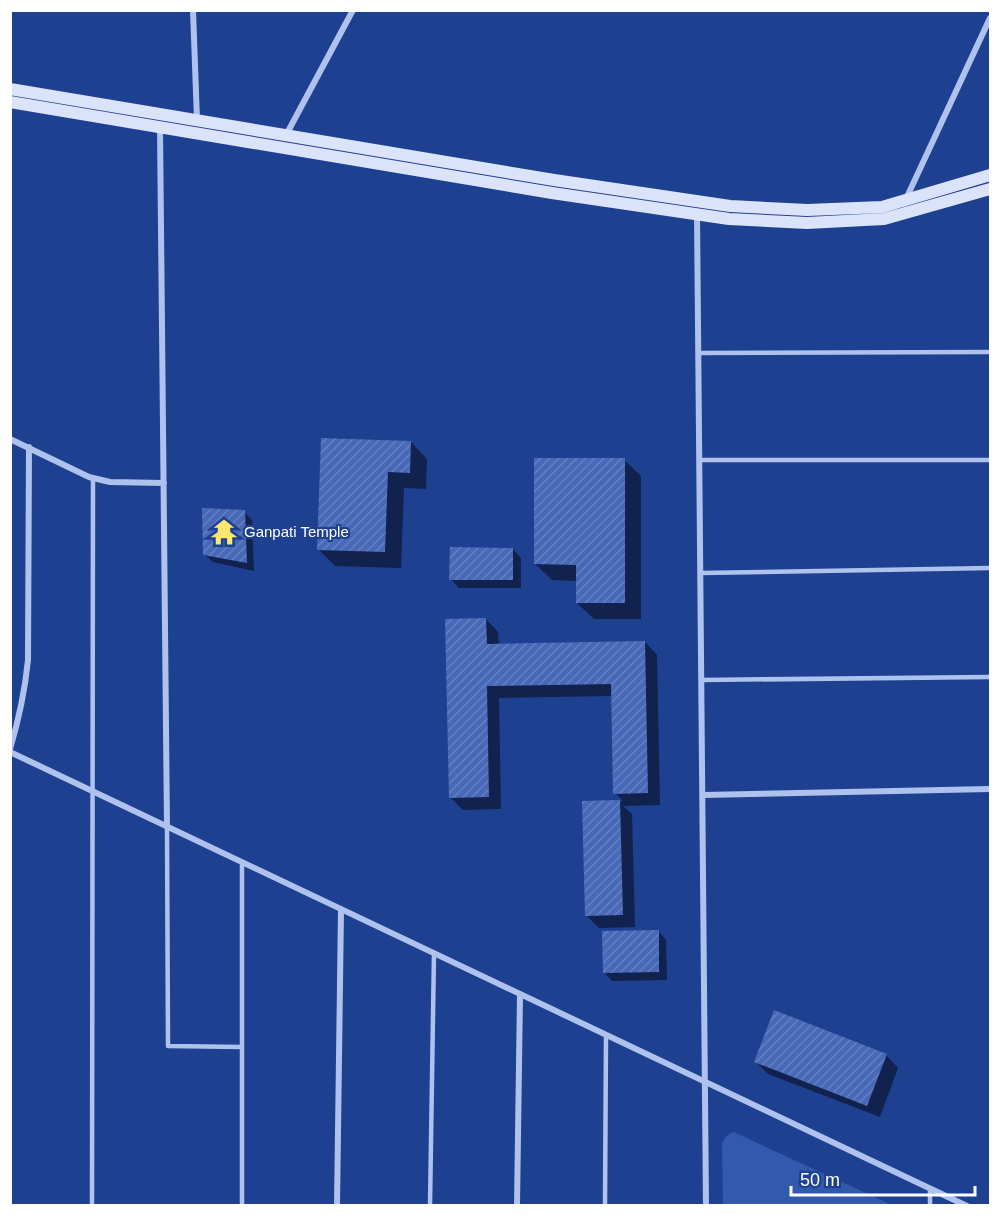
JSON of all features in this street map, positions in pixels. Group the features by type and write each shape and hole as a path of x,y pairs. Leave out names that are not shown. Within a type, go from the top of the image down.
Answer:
{"main road":[{"path":"10,89 554,180 730,206 807,210 882,207 990,175"},
{"path":"10,102 540,191 729,219 807,223 884,219 990,189"}],"street":[{"path":"193,10 198,120"},
{"path":"279,147 353,10"},
{"path":"907,213 906,199 990,18"},
{"path":"160,127 167,827"},
{"path":"697,214 706,1206"},
{"path":"10,439 93,478 110,482 164,483"},
{"path":"29,447 28,660 21,710 10,750 167,827 968,1206"},
{"path":"703,795 990,789"},
{"path":"337,1206 341,909"},
{"path":"517,1206 520,994"}],"lane":[{"path":"698,353 990,352"},
{"path":"699,460 990,460"},
{"path":"92,1206 93,478"},
{"path":"700,573 990,568"},
{"path":"702,680 990,678"},
{"path":"167,827 168,1046 242,1047"},
{"path":"242,862 242,1206"},
{"path":"430,1206 434,953"},
{"path":"605,1206 606,1035"},
{"path":"930,1188 930,1206"}],"shaded area":[{"path":"734,1132 892,1205 723,1205 722,1145 726,1137"}],"building":[{"path":"321,438 411,441 410,473 388,472 385,552 317,550"},
{"path":"534,458 625,458 625,603 576,603 576,565 534,564"},
{"name":"Ganpati Temple","path":"202,508 245,510 247,563 203,555"},
{"path":"450,547 513,548 513,580 449,580"},
{"path":"486,618 487,644 645,641 648,793 613,794 611,684 487,686 489,797 449,798 445,619"},
{"path":"620,800 623,915 585,916 582,801"},
{"path":"659,930 659,972 603,973 602,931"},
{"path":"774,1010 887,1054 867,1106 754,1062"}],"place":[{"name":"Ganpati Temple","path":"224,532"}]}
